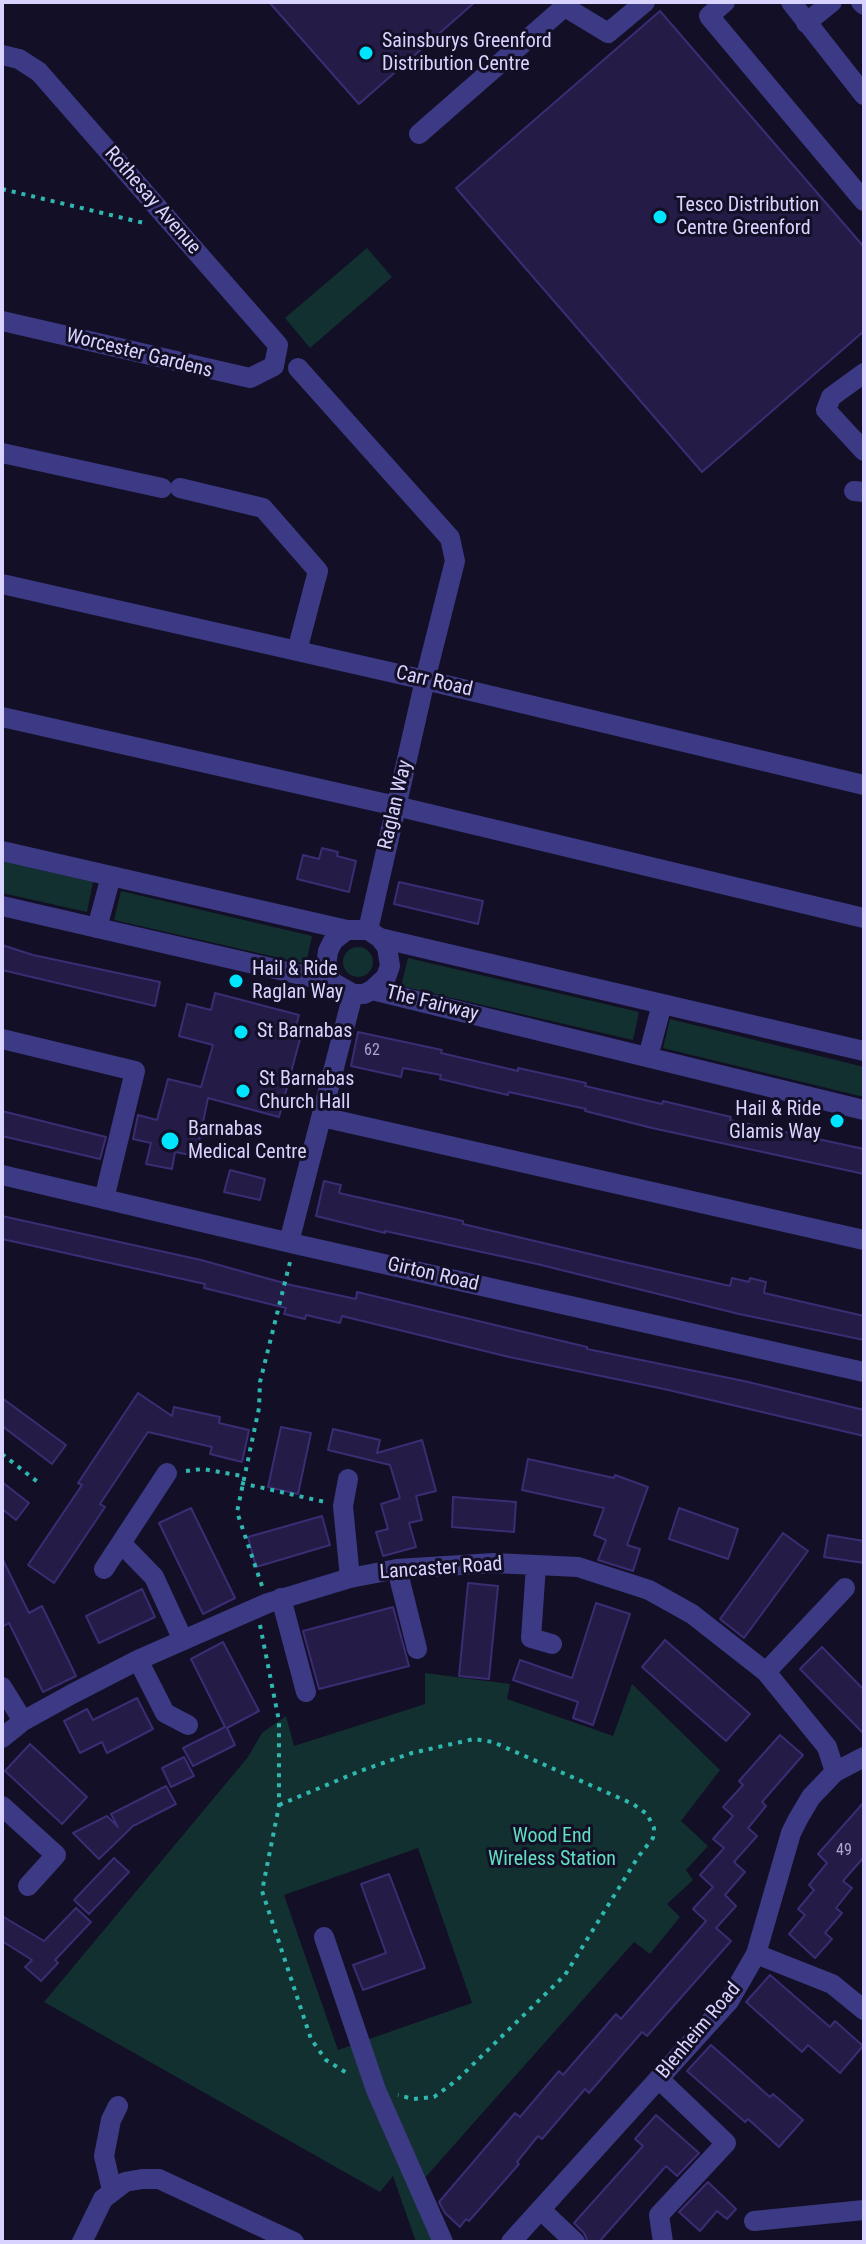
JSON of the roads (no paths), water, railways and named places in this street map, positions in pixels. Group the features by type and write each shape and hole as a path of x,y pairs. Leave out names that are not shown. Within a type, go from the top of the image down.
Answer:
{"street":[{"path":"419,134 567,4 608,33 645,2"},
{"path":"725,2 709,16 864,201"},
{"path":"791,2 864,95"},
{"path":"806,23 832,2"},
{"name":"Rothesay Avenue","path":"2,55 19,59 39,72 278,345 274,366"},
{"name":"Worcester Gardens","path":"2,321 236,376 250,378 274,366"},
{"path":"298,368 450,538 455,561 425,680"},
{"path":"864,373 831,397 826,410 864,451"},
{"path":"2,453 263,508 318,571 297,651"},
{"name":"Carr Road","path":"2,584 425,680 864,785"},
{"name":"Raglan Way","path":"374,934 396,806 425,680"},
{"path":"2,717 396,806 864,918"},
{"path":"2,851 374,934 864,1051"},
{"path":"97,928 111,876"},
{"name":"The Fairway","path":"2,906 864,1110"},
{"path":"332,982 326,967 328,951 333,941 347,930"},
{"path":"292,1243 322,1117 362,992 386,977 390,966 387,947 374,934"},
{"path":"648,1057 662,1004"},
{"path":"2,1039 135,1071 104,1199"},
{"path":"322,1117 864,1240"},
{"name":"Girton Road","path":"2,1175 864,1372"},
{"path":"104,1569 167,1473"},
{"path":"348,1479 343,1506 350,1578"},
{"path":"121,1543 154,1577 183,1640"},
{"name":"Lancaster Road","path":"2,1738 23,1721 138,1660 281,1598 350,1578 397,1569 494,1563 578,1567 649,1590 692,1614 766,1672 827,1747 835,1772"},
{"path":"536,1566 531,1638 552,1644"},
{"path":"397,1569 417,1649"},
{"path":"766,1672 845,1588"},
{"path":"281,1598 306,1692"},
{"path":"138,1660 165,1713 188,1725"},
{"path":"2,1687 23,1721"},
{"name":"Blenheim Road","path":"511,2242 729,2001 756,1954 791,1833 811,1797 835,1772 864,1757"},
{"path":"2,1806 56,1855 28,1886"},
{"path":"324,1937 376,2090 443,2242"},
{"path":"756,1954 832,1984 864,2010"},
{"path":"659,2079 726,2143 659,2215 663,2242"},
{"path":"112,2190 104,2156 111,2120 118,2106"},
{"path":"82,2242 103,2199 112,2190 125,2182 159,2179 294,2242"},
{"path":"541,2210 575,2242"},
{"path":"754,2221 864,2210"}],"place":[{"name":"Sainsburys Greenford Distribution Centre","path":"366,53"},
{"name":"Tesco Distribution Centre Greenford","path":"660,217"},
{"name":"Hail & Ride Raglan Way","path":"236,981"},
{"name":"St Barnabas","path":"241,1032"},
{"name":"St Barnabas Church Hall","path":"243,1091"},
{"name":"Hail & Ride Glamis Way","path":"837,1121"},
{"name":"Barnabas Medical Centre","path":"170,1141"}],"park label":[{"name":"Wood End Wireless Station","path":"552,1848"}]}
